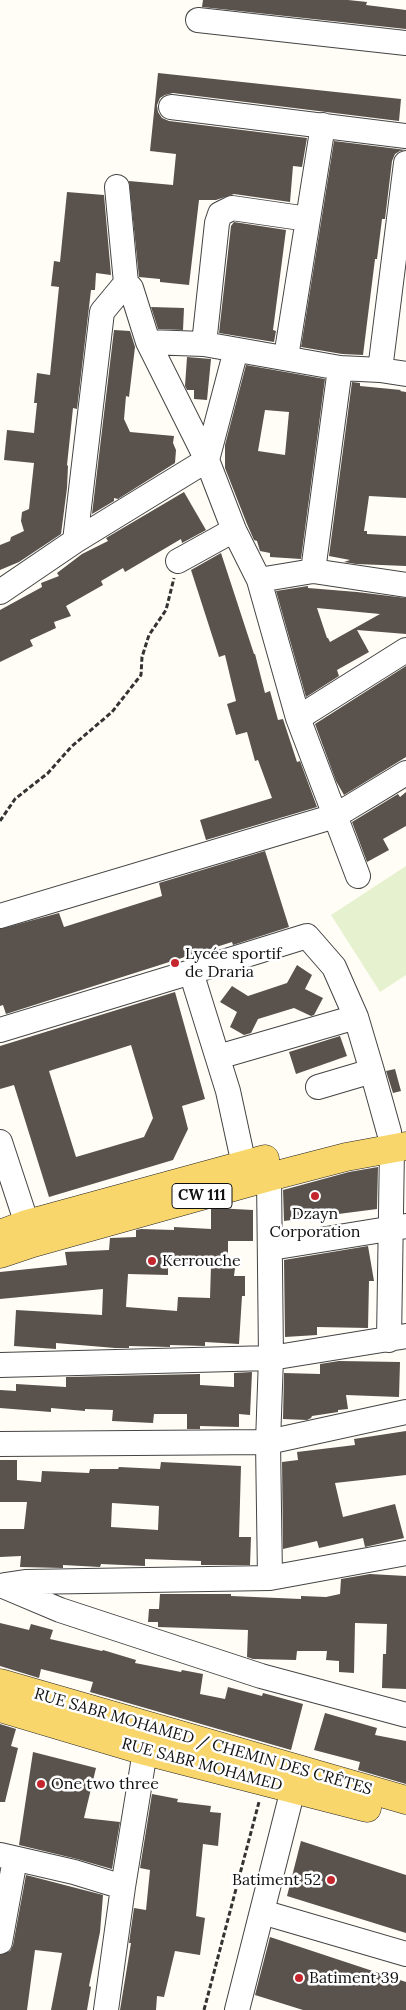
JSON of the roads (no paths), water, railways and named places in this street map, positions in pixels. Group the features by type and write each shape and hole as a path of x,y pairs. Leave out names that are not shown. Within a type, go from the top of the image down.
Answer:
{"main road":[{"name":"CW 111","path":"0,1234 27,1224 244,1164 355,1138 398,1139"},
{"name":"CW 111","path":"0,1254 33,1243 346,1157 398,1139"},
{"name":"RUE SABR MOHAMED / CHEMIN DES CRÊTES","path":"0,1684 406,1800"},
{"name":"RUE SABR MOHAMED","path":"0,1708 145,1751 406,1818"}],"street":[{"path":"198,20 406,43"},
{"path":"171,107 406,136"},
{"path":"286,357 323,125"},
{"path":"380,370 406,163"},
{"path":"117,187 126,283 131,288 148,342 207,460 234,530 259,580 298,718 358,876"},
{"path":"204,344 217,223 220,214 232,208 308,219"},
{"path":"75,540 102,312 126,283"},
{"path":"148,342 204,344 340,368 380,370 406,374"},
{"path":"0,592 75,540 207,460 236,350"},
{"path":"314,571 340,368"},
{"path":"178,561 234,530"},
{"path":"259,580 314,571 406,585"},
{"path":"298,718 406,650"},
{"path":"0,916 335,816 406,773"},
{"path":"0,1030 308,936 334,966 356,1017 372,1071 398,1139 399,1228 397,1338 271,1358 0,1365"},
{"path":"191,972 228,1091 244,1164"},
{"path":"218,1057 356,1017"},
{"path":"318,1087 372,1071"},
{"path":"0,1142 27,1224"},
{"path":"270,1177 272,1248 268,1442 270,1578"},
{"path":"272,1248 399,1228"},
{"path":"0,1444 268,1442 406,1412"},
{"path":"1,1586 25,1582 270,1578 406,1553"},
{"path":"1,1586 60,1610 261,1676 406,1715"},
{"path":"106,2010 123,1887 145,1751"},
{"path":"237,2010 293,1789"},
{"path":"0,1942 8,1857 74,1872 123,1887"},
{"path":"262,1912 406,1954"}],"place":[{"name":"Lycée sportif de Draria","path":"175,963"},
{"name":"Dzayn Corporation","path":"315,1196"},
{"name":"Kerrouche","path":"152,1261"},
{"name":"One two three","path":"41,1784"},
{"name":"Batiment 52","path":"331,1880"},
{"name":"Batiment 39","path":"299,1978"}]}
